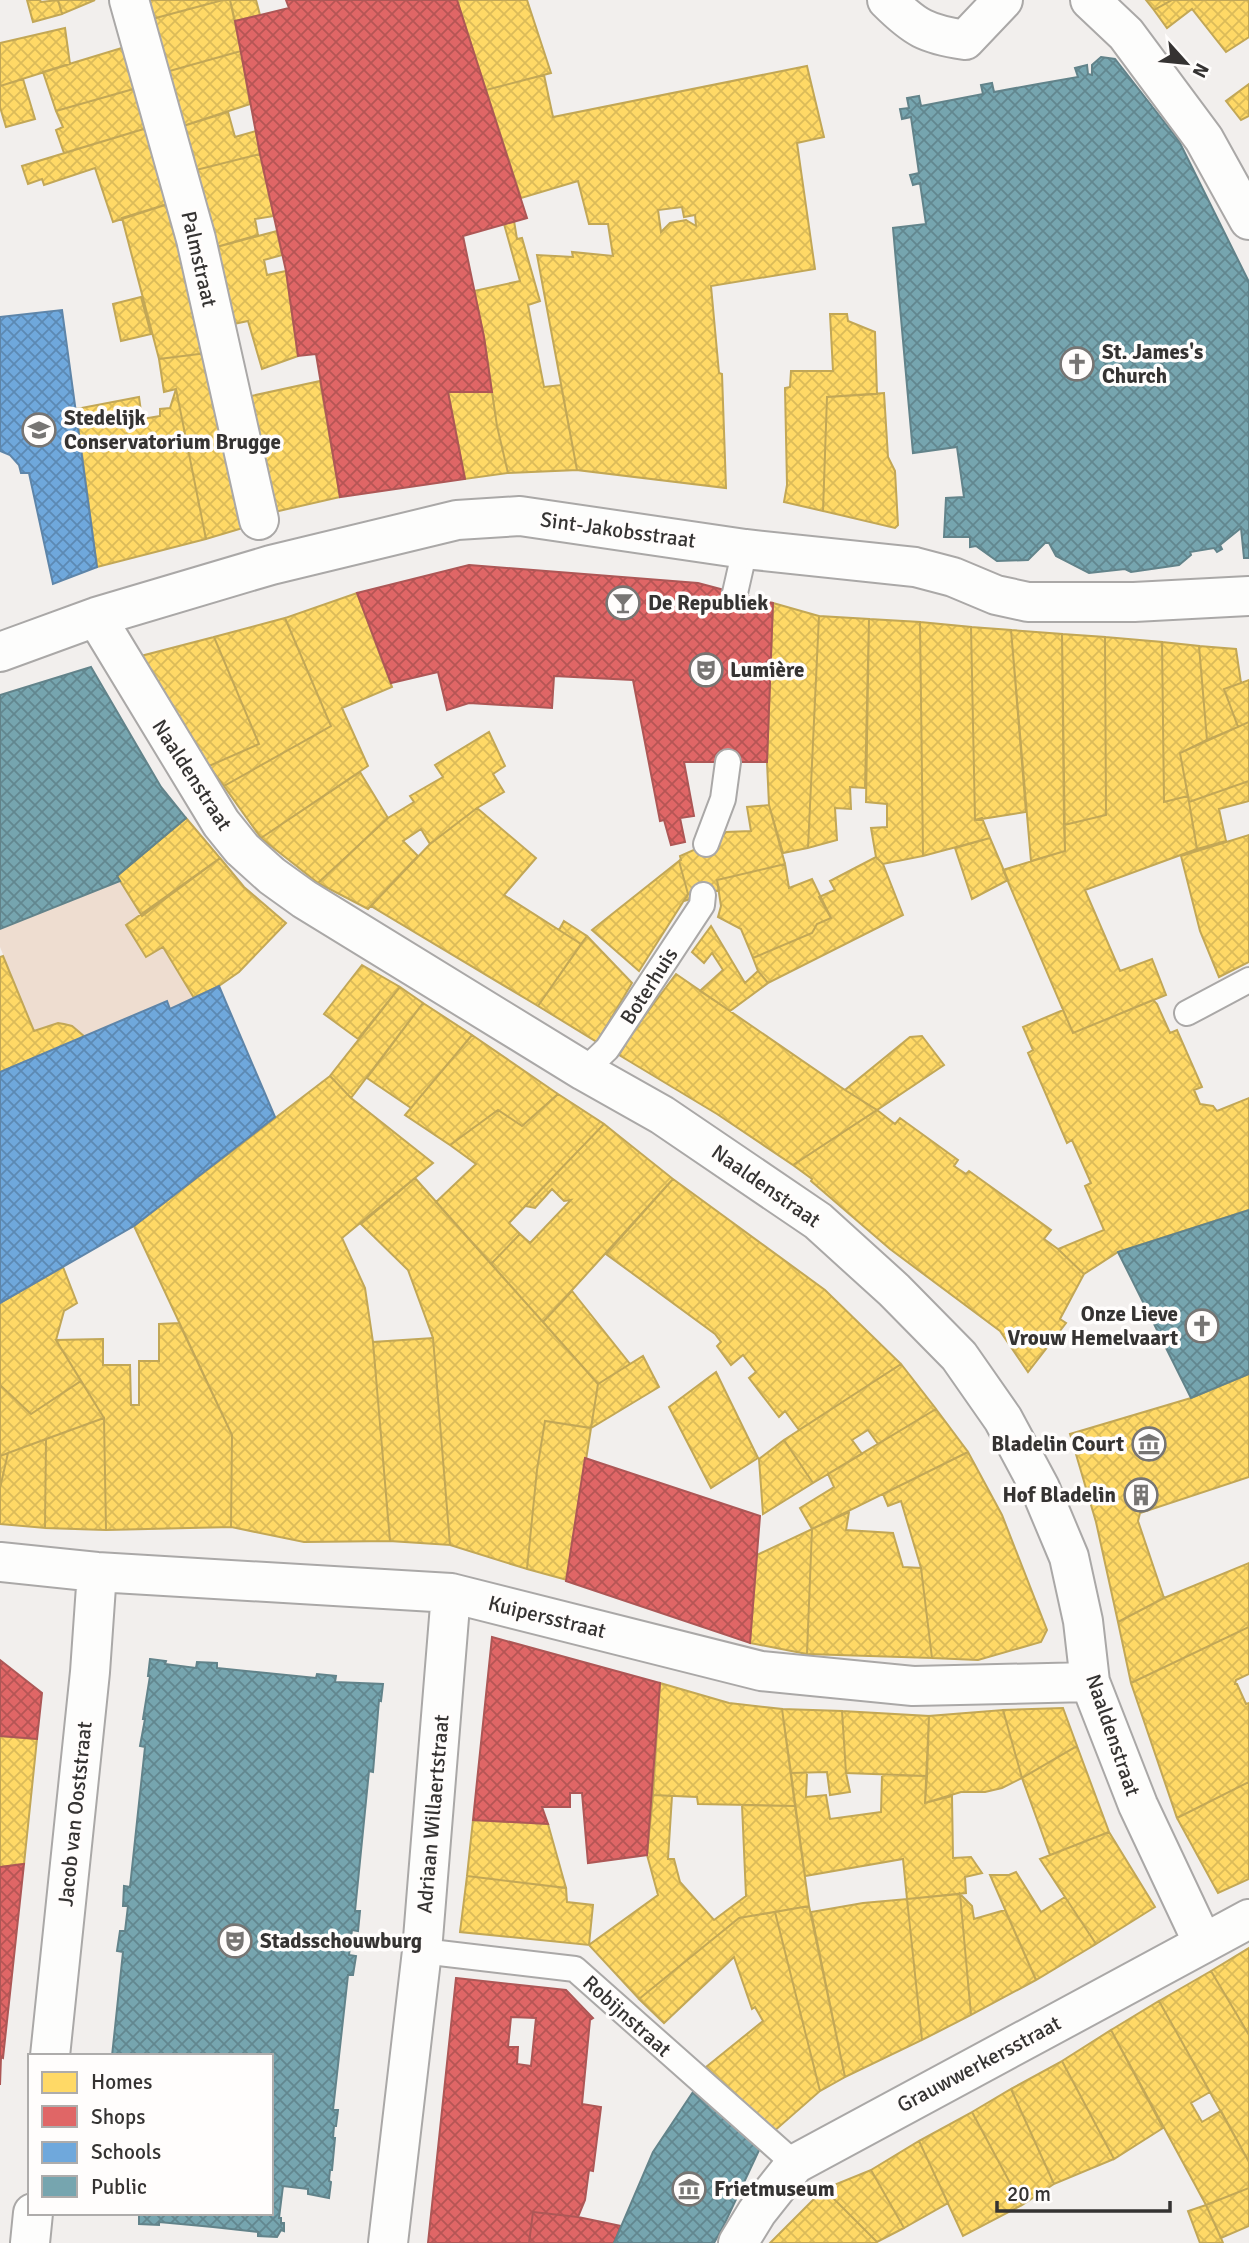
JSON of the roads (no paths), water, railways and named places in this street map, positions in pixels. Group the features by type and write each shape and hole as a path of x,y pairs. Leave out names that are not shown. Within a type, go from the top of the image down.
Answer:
{"street":[{"name":"Palmstraat","path":"129,0 196,239 259,520"},
{"path":"887,0 908,20 937,36 965,40 1003,0"},
{"path":"1090,0 1126,34 1204,139 1249,220"},
{"name":"Sint-Jakobsstraat","path":"0,652 96,617 271,565 457,520 520,516 745,549 915,567 953,577 996,595 1028,601 1135,602 1249,596"},
{"name":"Naaldenstraat","path":"96,617 221,823 242,849 272,876 314,906 584,1071 662,1115 818,1221 894,1290 959,1356 1003,1419 1040,1488 1069,1558 1083,1621 1090,1682 1138,1805 1203,1943"},
{"name":"Kuipersstraat","path":"0,1562 97,1572 451,1593 761,1671 913,1686 1090,1682"},
{"name":"Jacob van Ooststraat","path":"50,2054 90,1672 97,1572"},
{"name":"Adriaan Willaertstraat","path":"388,2243 422,1951 451,1593"},
{"name":"Grauwwerkersstraat","path":"738,2243 794,2164 1249,1919"},
{"path":"30,2243 33,2215"}],"lane":[{"path":"735,593 745,549"},
{"path":"706,844 723,799 729,762"},
{"name":"Boterhuis","path":"584,1071 607,1049 702,905 703,895"},
{"path":"1187,1013 1249,980"},
{"name":"Robijnstraat","path":"422,1951 575,1969 794,2164"}],"place":[{"name":"St. James's Church","path":"1077,364"},
{"name":"Stedelijk Conservatorium Brugge","path":"39,430"},
{"name":"De Republiek","path":"623,603"},
{"name":"Lumière","path":"706,670"},
{"name":"Onze Lieve Vrouw Hemelvaart","path":"1202,1326"},
{"name":"Bladelin Court","path":"1149,1444"},
{"name":"Hof Bladelin","path":"1141,1495"},
{"name":"Stadsschouwburg","path":"235,1941"},
{"name":"Frietmuseum","path":"689,2189"}]}
